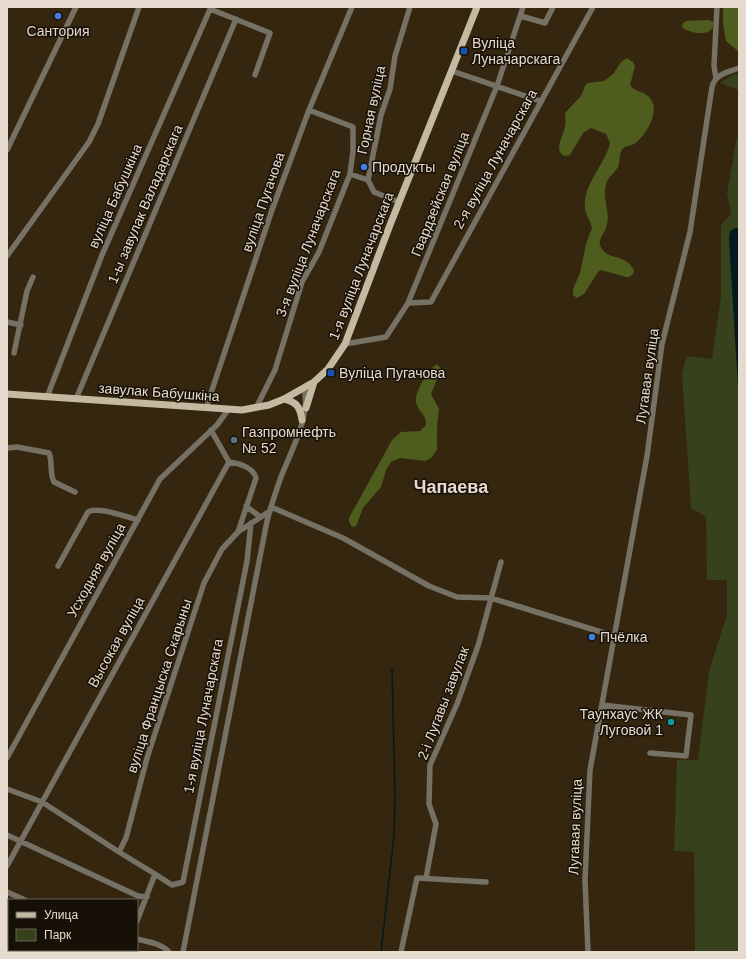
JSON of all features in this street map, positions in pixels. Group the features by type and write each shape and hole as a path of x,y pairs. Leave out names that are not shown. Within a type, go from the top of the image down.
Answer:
{"main road":[{"name":"1-я вуліца Луначарскага","path":"304,388 328,370 345,344 399,202 477,7"},
{"path":"306,408 314,382"},
{"name":"завулак Бабушкіна","path":"7,394 228,410 256,408 284,399 304,388"},
{"path":"284,399 293,401 298,405 302,420"}],"street":[{"path":"7,150 76,7"},
{"path":"7,256 9,248 51,197 89,142 98,124 139,7"},
{"name":"вуліца Пугачова","path":"206,408 272,210 309,110 352,7"},
{"name":"Горная вуліца","path":"368,180 381,115 390,89 395,56 410,7"},
{"name":"Гвардзейская вуліца","path":"345,344 386,337 408,303 497,86 523,7"},
{"path":"521,16 545,23 553,7"},
{"name":"2-я вуліца Луначарскага","path":"408,303 431,302 540,101 593,7"},
{"path":"717,7 714,66 716,78 739,68"},
{"path":"210,8 270,33 254,75"},
{"name":"вуліца Бабушкіна","path":"48,396 102,255 210,8"},
{"name":"1-ы завулак Валадарскага","path":"76,398 236,19"},
{"path":"452,71 540,101"},
{"name":"Лугавая вуліца","path":"588,952 585,880 590,770 647,456 662,344 690,232 708,106 713,82 716,78"},
{"name":"3-я вуліца Луначарскага","path":"256,408 275,370 302,282 319,252 350,174 354,127 309,110"},
{"path":"350,174 368,180 374,192 399,202"},
{"path":"14,353 27,291 33,277"},
{"path":"7,322 21,325"},
{"path":"184,952 270,509 306,408 304,388"},
{"name":"Усходняя вуліца","path":"7,758 160,479 211,430 228,410"},
{"path":"211,430 229,462"},
{"path":"7,448 17,447 49,454 51,458 50,471 54,482 75,492"},
{"name":"вуліца Францыска Скарыны","path":"119,852 126,838 147,758 204,583 222,548 238,532 255,475 248,469 229,462"},
{"name":"Высокая вуліца","path":"7,866 229,462"},
{"path":"246,506 259,516"},
{"path":"270,509 343,538 429,586 457,596 491,598 614,636"},
{"path":"238,532 270,509"},
{"path":"58,566 88,512 91,510 138,520"},
{"name":"1-я вуліца Луначарскага","path":"155,874 172,885 183,882 247,561 251,523"},
{"name":"2-і Лугавы завулак","path":"426,878 436,824 429,804 430,765 457,704 478,646 501,562"},
{"path":"602,705 691,715 686,756 650,753"},
{"path":"7,789 42,802 155,874 138,919"},
{"path":"7,835 138,896 147,897"},
{"path":"401,952 415,881 420,877 486,882"},
{"path":"7,892 23,899"},
{"path":"138,939 158,944 165,948 168,952"}],"green space":[{"path":"723,7 739,7 739,52 726,41 723,24"},
{"path":"708,20 713,22 713,27 710,31 696,33 682,27 683,23 686,21"},
{"path":"627,58 633,62 635,66 630,85 634,89 649,97 654,108 652,120 646,132 636,143 622,149 618,167 607,182 605,195 608,219 606,228 600,239 600,245 605,253 626,261 634,270 633,274 626,277 601,270 598,272 584,294 577,298 573,295 573,289 580,273 586,244 592,228 585,210 585,199 587,190 604,159 610,143 606,134 591,128 583,133 570,155 564,156 559,150 559,146 565,126 565,113 581,96 585,86 588,83 604,81 613,74 621,62"},
{"path":"739,73 739,90 720,83 731,76"},
{"path":"739,126 739,952 695,952 694,852 674,851 677,760 698,760 709,671 727,615 727,580 707,580 706,517 691,508 682,373 687,356 712,359 721,296 721,225 731,214 727,193"},
{"path":"437,364 441,369 431,394 439,409 437,450 431,458 425,461 400,458 391,462 386,470 381,487 363,508 356,526 352,527 349,522 349,518 392,440 401,432 420,431 426,425 425,419 417,405 416,398 423,381 430,370"}],"water":[{"path":"735,228 739,228 739,404 729,239 730,231"}],"waterway":[{"path":"381,952 394,836 395,796 392,669"}],"place":[{"name":"Сантория","path":"58,16"},
{"name":"Вуліца Луначарскага","path":"464,51"},
{"name":"Продукты","path":"364,167"},
{"name":"Вуліца Пугачова","path":"331,373"},
{"name":"Газпромнефть № 52","path":"234,440"},
{"name":"Пчёлка","path":"592,637"},
{"name":"Таунхаус ЖК Луговой 1","path":"671,722"}],"district":[{"name":"Чапаева","path":"451,487"}]}
